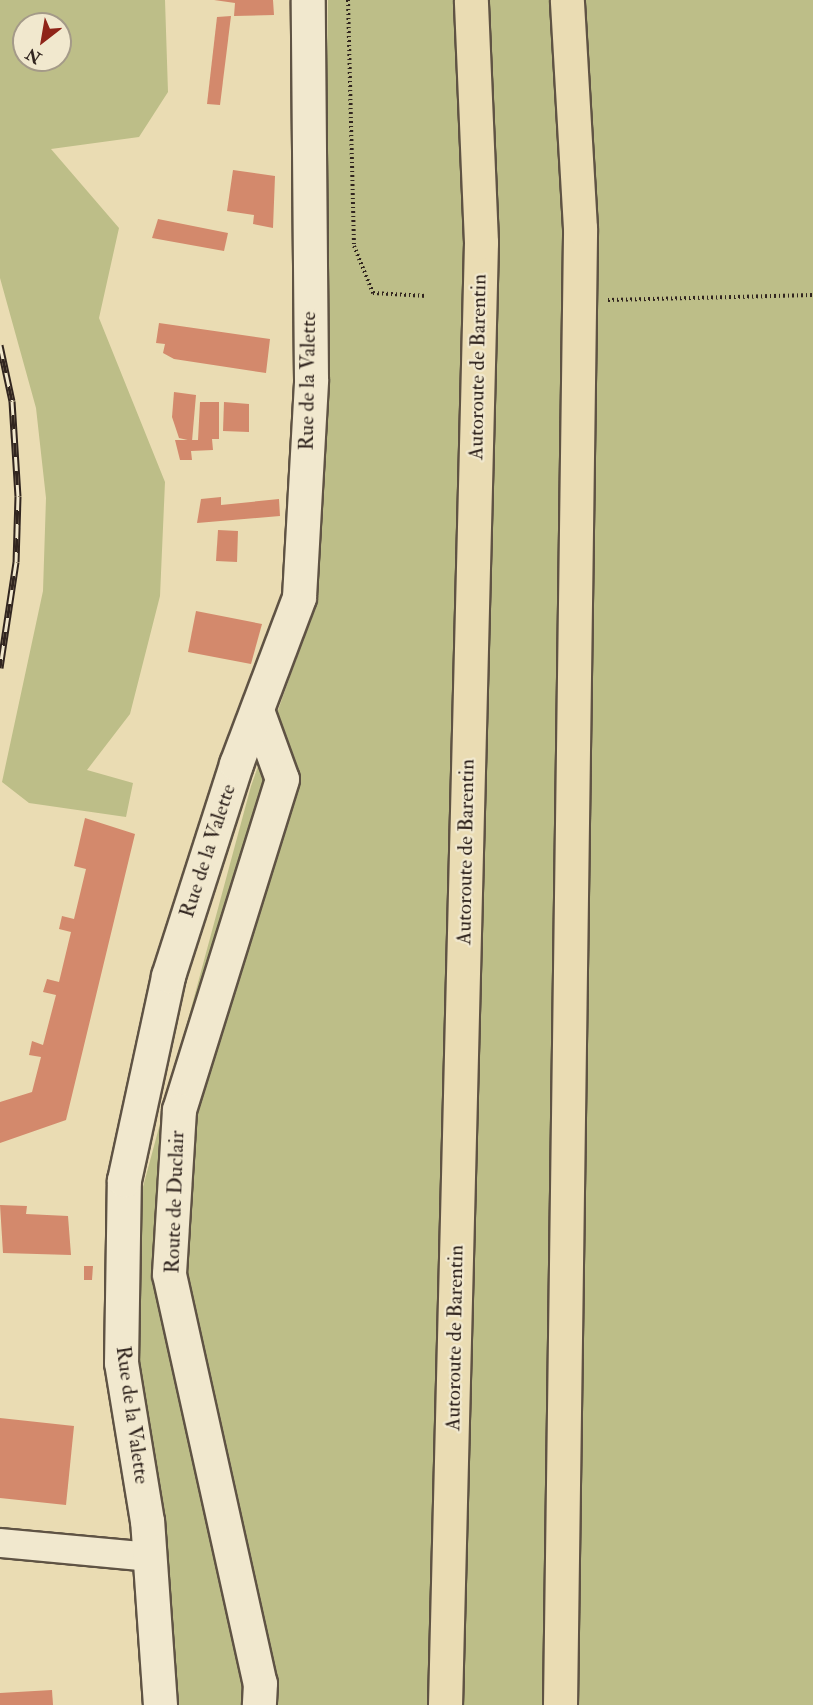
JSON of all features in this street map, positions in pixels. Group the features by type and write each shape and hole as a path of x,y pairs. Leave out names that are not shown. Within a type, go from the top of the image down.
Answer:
{"highway":[{"name":"Autoroute de Barentin","path":"445,1705 481,254 471,0"},
{"path":"560,1705 580,228 567,0"}],"street":[{"name":"Rue de la Valette","path":"160,1705 150,1557 121,1363 124,1180 168,976 257,710 298,597 310,379 308,0"},
{"name":"Route de Duclair","path":"257,710 282,778 179,1110 169,1274 260,1683 259,1705"},
{"path":"0,1543 150,1557"}],"path":[{"path":"348,0 354,246 373,293 427,296"},
{"path":"604,300 813,295"}],"green space":[{"path":"0,0 165,0 168,92 139,137 51,149 119,228 99,318 165,482 160,596 130,714 87,770 133,783 126,817 29,803 2,782 43,591 46,498 36,408 0,278"},
{"path":"328,0 813,0 813,1705 162,1705 123,1261 251,786 318,598"}],"building":[{"path":"214,0 273,0 274,15 234,16 235,3"},
{"path":"231,16 220,105 207,104 217,17"},
{"path":"233,170 275,176 273,228 253,224 254,215 227,211"},
{"path":"158,219 228,233 224,251 152,238"},
{"path":"159,323 270,339 266,373 174,359 163,353 165,344 156,343"},
{"path":"174,392 196,395 192,441 179,438 172,417"},
{"path":"200,402 219,402 219,439 212,439 213,450 191,451 192,460 180,460 175,440 198,440"},
{"path":"224,402 249,404 249,432 223,431"},
{"path":"221,497 221,505 279,499 280,516 197,523 201,499"},
{"path":"218,530 238,531 237,562 216,561"},
{"path":"196,611 262,624 251,664 188,652"},
{"path":"85,818 135,834 66,1120 0,1143 0,1102 32,1092 41,1057 29,1055 32,1041 43,1045 56,995 43,992 47,979 59,982 71,932 59,929 62,916 74,919 86,869 74,866"},
{"path":"0,1205 27,1206 26,1214 68,1216 71,1255 3,1253"},
{"path":"84,1266 93,1266 92,1280 84,1280"},
{"path":"0,1418 74,1426 66,1505 0,1498"},
{"path":"52,1690 53,1705 0,1705 0,1693"}],"railway":[{"path":"0,345 12,401 18,496 16,562 0,668"}]}
